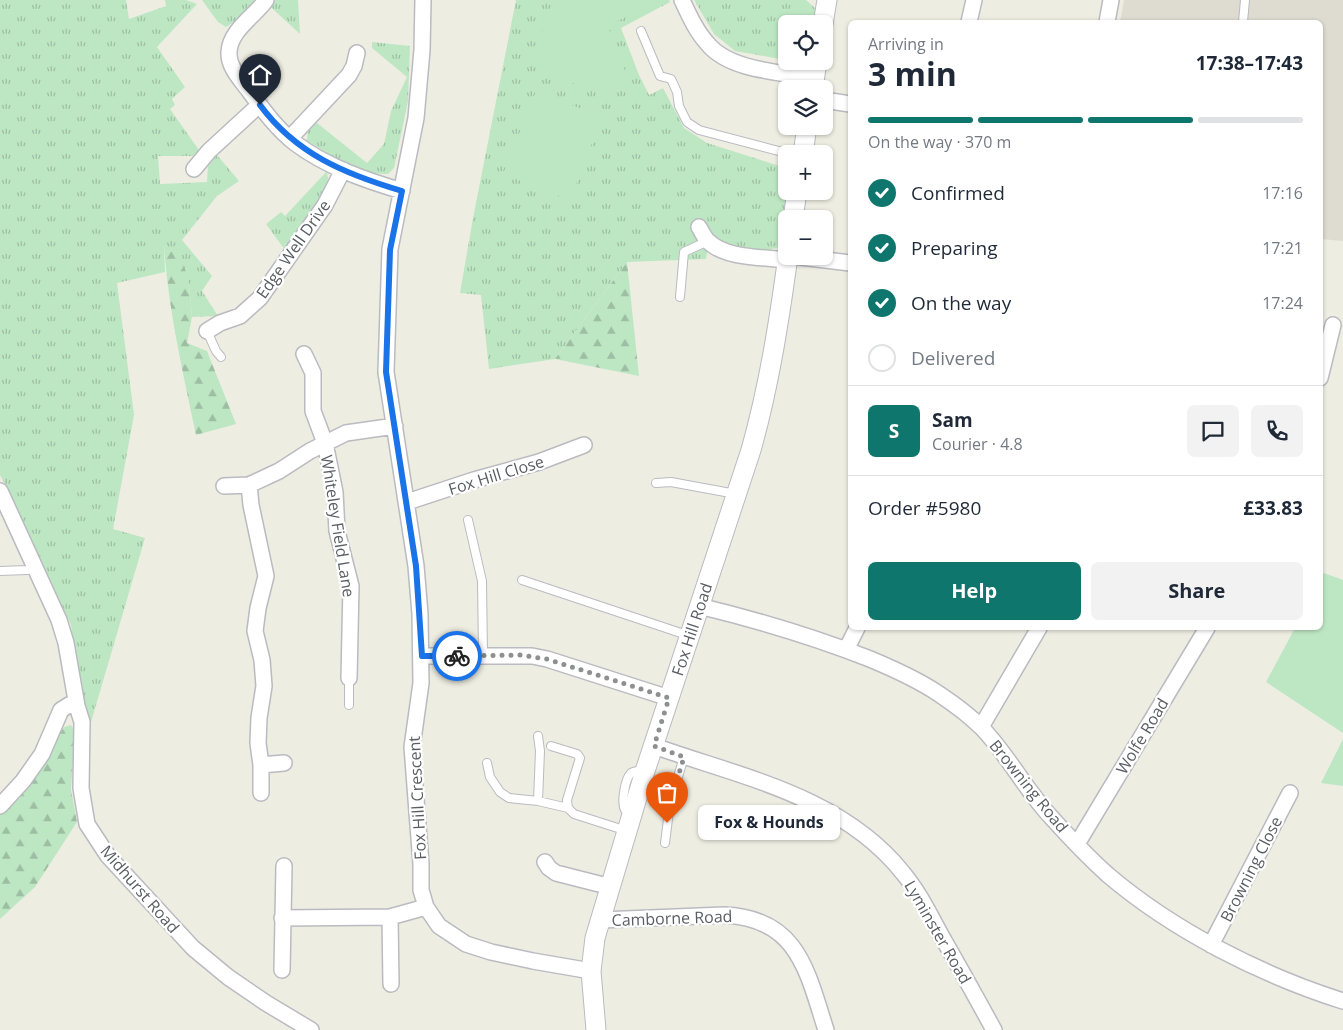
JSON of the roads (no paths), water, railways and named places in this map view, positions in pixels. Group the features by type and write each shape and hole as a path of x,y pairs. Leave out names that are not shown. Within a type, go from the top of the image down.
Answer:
{"street":[{"path":"266,0 234,36 229,53 235,72 275,124 310,153 343,170 402,191"},
{"name":"Fox Hill Crescent","path":"423,0 419,95 412,144 391,243 386,372 416,566 422,656 412,747 421,864 421,890 426,907 439,926 466,944 491,952 591,971"},
{"path":"682,0 698,32 708,45 735,64 815,76"},
{"path":"824,15 826,0"},
{"path":"970,20 974,0"},
{"path":"1107,20 1111,0"},
{"path":"290,138 349,75 354,66 357,53"},
{"path":"833,101 848,104"},
{"path":"194,169 209,151 260,105"},
{"name":"Edge Well Drive","path":"207,331 220,323 240,316 260,298 324,205 343,170"},
{"path":"699,227 708,241 717,248 747,256 778,257"},
{"path":"833,261 848,263"},
{"name":"Fox Hill Road","path":"596,1030 591,971 595,938 645,771 751,450 764,405 788,265"},
{"path":"1323,364 1332,324"},
{"name":"Whiteley Field Lane","path":"304,354 317,372 313,411 325,443 335,492 337,531 351,586 343,640 349,678"},
{"path":"224,486 248,484 279,471 310,451 346,433 395,426"},
{"name":"Fox Hill Close","path":"407,502 474,480 539,462 584,445"},
{"path":"248,484 266,576 255,631 262,660 264,686 258,743 261,765 261,793"},
{"name":"Midhurst Road","path":"0,492 59,620 66,643 77,706 82,722 80,788 87,824 108,856 193,948 251,992 311,1030"},
{"name":"Browning Road","path":"699,606 751,619 846,650 921,682 940,694 981,727 1049,815 1108,874 1138,898 1211,944 1292,983 1343,1001"},
{"path":"846,650 856,630"},
{"path":"981,727 1038,630"},
{"name":"Wolfe Road","path":"1077,844 1206,630"},
{"path":"422,656 520,655 547,659 669,698"},
{"path":"0,806 23,781 42,754 61,710 69,705 77,706"},
{"name":"Lyminster Road","path":"654,746 799,796 823,807 871,839 888,855 921,898 994,1030"},
{"path":"261,765 284,763"},
{"name":"Browning Close","path":"1211,944 1290,793"},
{"path":"545,862 556,873 611,888"},
{"path":"282,970 284,866"},
{"path":"282,918 390,917 426,907"},
{"name":"Camborne Road","path":"600,920 724,915 742,916 771,926 797,952 808,973 826,1030"},
{"path":"390,917 391,984"}],"lane":[{"path":"1243,20 1245,0"},
{"path":"641,31 660,76 671,79 677,92 679,106 687,122 699,130 778,151"},
{"path":"680,297 684,252 708,241"},
{"path":"207,331 216,351 221,357"},
{"path":"656,483 671,482 736,494"},
{"path":"468,520 482,581 483,655"},
{"path":"0,571 36,568"},
{"path":"522,580 690,636"},
{"name":"Whiteley Field Lane","path":"349,678 349,705"},
{"path":"538,736 540,751 538,801"},
{"path":"551,746 577,754 580,758 567,800 568,808"},
{"path":"665,842 670,803 684,757"},
{"path":"488,763 490,777 500,792 509,798 538,801 568,808 574,814 627,831"}],"place":[{"name":"Fox & Hounds","path":"667,823"}]}
